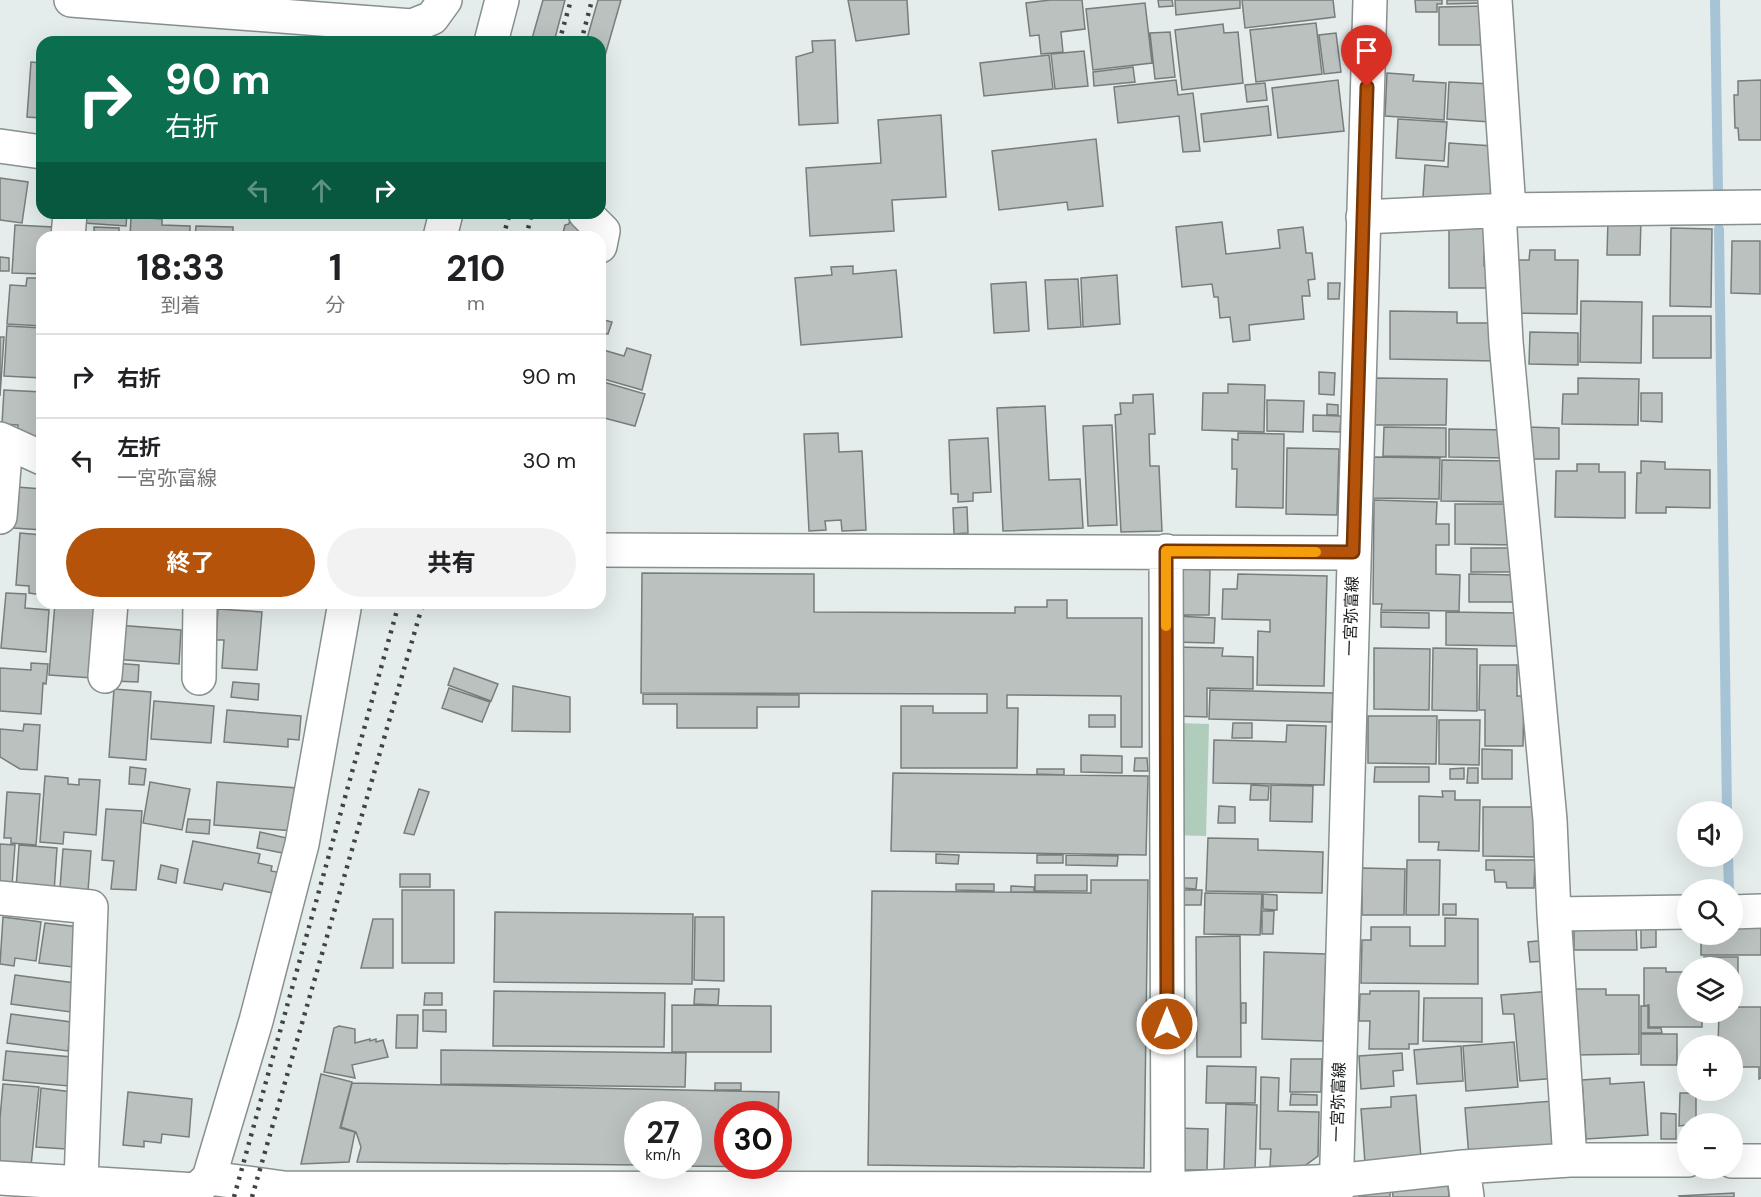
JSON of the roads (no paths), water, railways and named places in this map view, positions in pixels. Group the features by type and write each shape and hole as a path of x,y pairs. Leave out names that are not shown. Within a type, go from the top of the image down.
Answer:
{"street":[{"path":"71,0 412,26 432,18 445,0"},
{"path":"493,36 502,0"},
{"name":"一宮弥富線","path":"1336,1189 1370,0"},
{"path":"1496,0 1504,210 1506,342 1550,820 1570,1160"},
{"path":"0,146 36,151"},
{"path":"1363,217 1504,210 1761,207"},
{"path":"591,219 603,231"},
{"path":"0,517 3,441 36,455"},
{"path":"606,550 1353,552"},
{"path":"1166,551 1168,1190"},
{"path":"105,676 111,609"},
{"path":"199,678 200,609"},
{"path":"200,1188 256,1021 302,844 344,609"},
{"path":"0,898 91,907 81,1182"},
{"path":"1743,912 1761,911"},
{"path":"1554,914 1677,912"},
{"path":"0,1178 200,1188 1336,1189 1465,1182 1570,1160 1677,1160"},
{"path":"1743,1161 1761,1161"}],"waterway":[{"path":"1715,0 1718,190"},
{"path":"1719,229 1727,801"},
{"path":"1728,867 1729,879"}],"railway":[{"path":"561,36 571,0"},
{"path":"583,36 592,0"},
{"path":"505,231 508,219"},
{"path":"528,231 530,219"},
{"path":"234,1197 397,609"},
{"path":"252,1197 421,609"}]}
